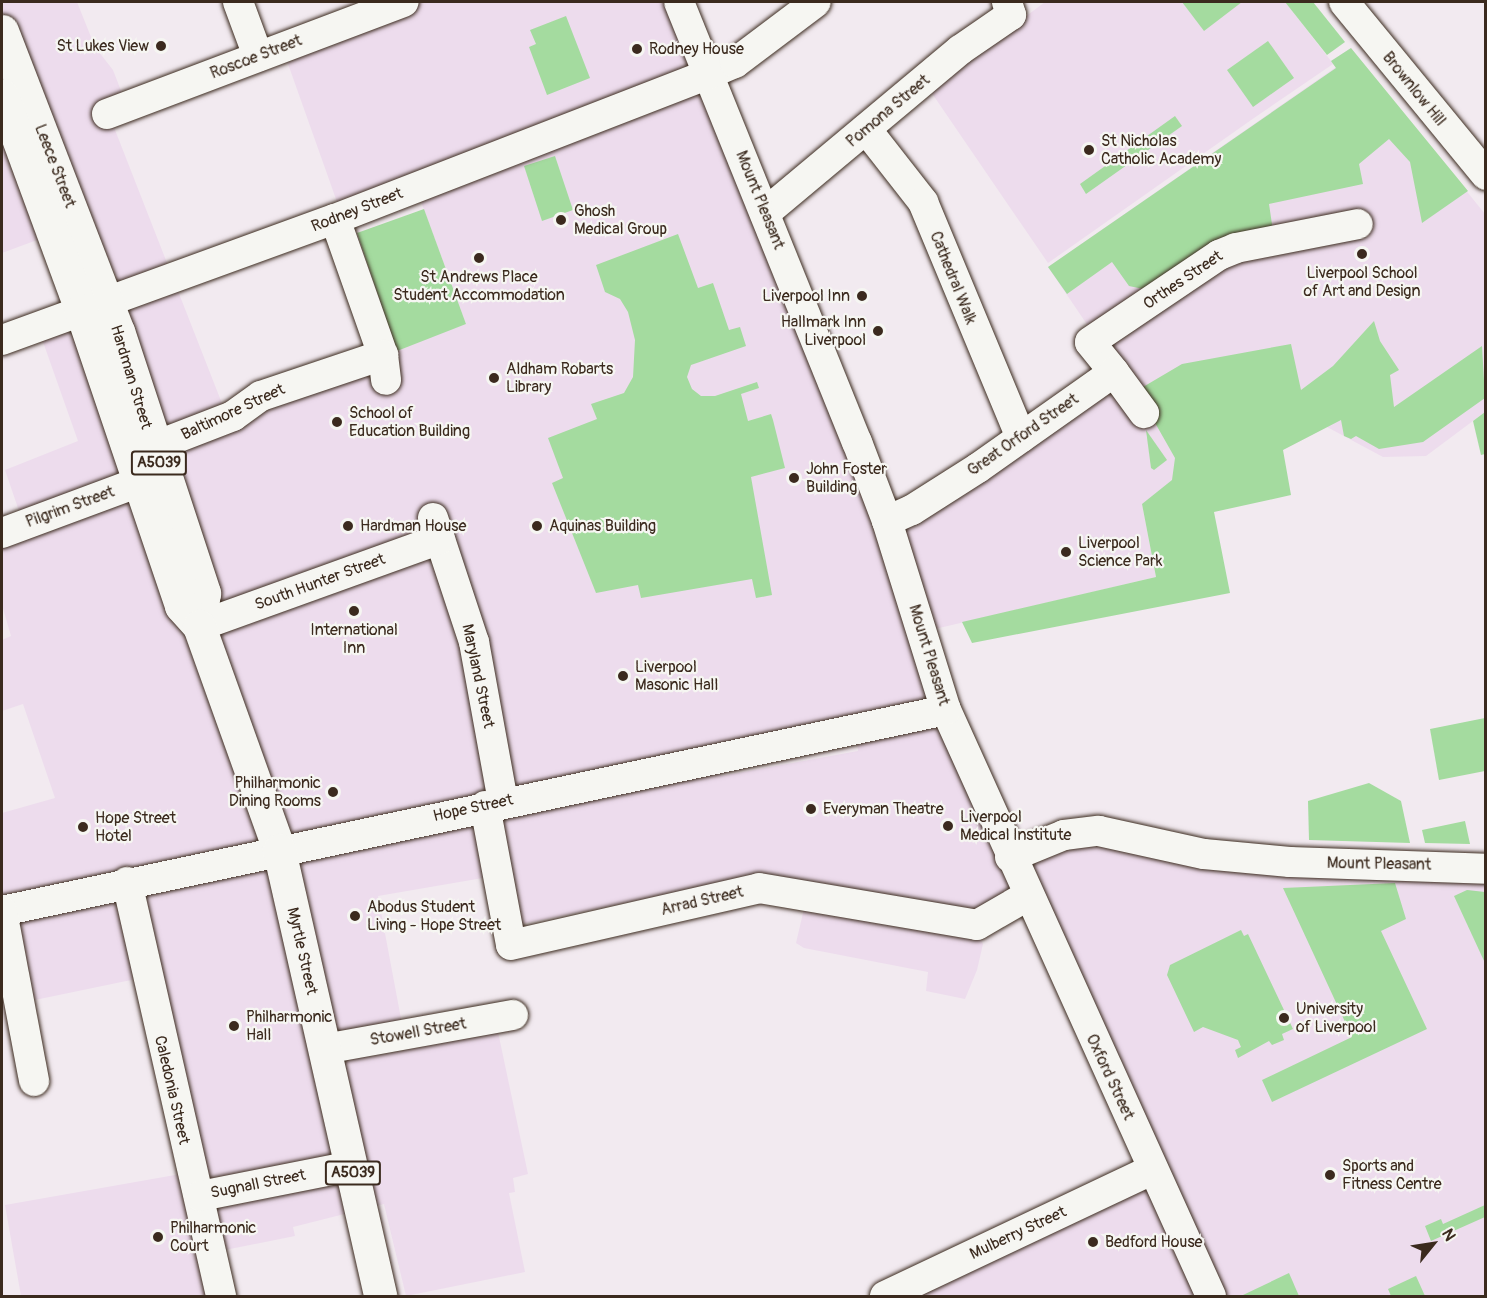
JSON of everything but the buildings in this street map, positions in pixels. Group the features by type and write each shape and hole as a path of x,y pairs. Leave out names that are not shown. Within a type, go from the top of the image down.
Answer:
{"main road":[{"name":"Leece Street","path":"2,31 21,142"},
{"name":"Leece Street","path":"2,95 94,306"},
{"name":"Hardman Street","path":"94,306 153,447 204,593 200,626"},
{"name":"Hardman Street","path":"94,306 139,482 181,606 200,626 279,850"},
{"name":"Myrtle Street","path":"279,850 380,1296"}],"street":[{"path":"238,2 258,56"},
{"name":"Roscoe Street","path":"107,114 258,56 370,8 404,2"},
{"name":"Mount Pleasant","path":"679,2 887,521 946,710 1010,857 1064,835 1099,831 1204,854 1290,862 1485,869"},
{"name":"Brownlow Hill","path":"1344,2 1485,175"},
{"name":"Rodney Street","path":"2,340 335,219 709,74 735,63 800,6"},
{"name":"Pomona Street","path":"765,213 1010,6"},
{"name":"Cathedral Walk","path":"866,129 923,202 1021,438"},
{"name":"Baltimore Street","path":"153,447 233,416 261,396 384,368 335,219"},
{"name":"Orthes Street","path":"1114,372 1090,342 1219,255 1236,248 1358,224"},
{"path":"1114,372 1144,413"},
{"name":"Great Orford Street","path":"887,521 912,510 1021,438 1114,372"},
{"path":"139,482 153,447"},
{"name":"Pilgrim Street","path":"2,533 139,482"},
{"name":"South Hunter Street","path":"200,626 436,528"},
{"name":"Maryland Street","path":"436,528 474,642 494,804"},
{"name":"Hope Street","path":"2,911 127,882 946,710"},
{"name":"Arrad Street","path":"494,804 511,945 759,888 977,925 1027,896"},
{"name":"Oxford Street","path":"1010,857 1210,1296"},
{"name":"Caledonia Street","path":"127,882 182,1135 200,1196 220,1296"},
{"path":"2,911 34,1081"},
{"name":"Stowell Street","path":"324,1049 513,1015"},
{"name":"Sugnall Street","path":"200,1196 351,1166"},
{"name":"Mulberry Street","path":"899,1293 1152,1170"}],"shaded area":[{"path":"2,2 77,2 95,47 113,70 125,101 108,112 223,406 466,324 416,188 342,216 282,47 404,2 679,2 888,522 1118,370 1048,267 1336,67 1333,64 1048,263 929,89 1045,2 1285,2 1331,61 1351,48 1485,214 1485,412 1426,456 1383,457 1327,427 1283,450 1142,504 1156,577 922,632 1010,857 1064,835 1485,869 1485,1296 885,1296 1152,1170 1027,897 980,938 983,944 977,970 965,999 926,991 928,972 804,948 796,943 810,883 766,874 522,924 506,874 378,896 402,1024 363,1032 369,1057 498,1032 528,1174 513,1178 515,1192 509,1193 525,1272 406,1296 384,1204 293,1227 295,1236 225,1250 160,974 30,1001 2,891 2,813 55,798 23,704 2,711 2,640 11,636 2,605 2,545 19,511 5,470 78,441 42,339 74,328 116,276 91,220 2,253","holes":["856,731 858,751 721,776 717,757"]},
{"path":"192,1172 221,1296 21,1296 5,1205"}],"green space":[{"path":"1182,2 1242,2 1204,31"},
{"path":"1285,2 1313,2 1345,42 1327,55"},
{"path":"566,16 590,78 547,95 529,47 536,44 530,30"},
{"path":"1268,41 1294,78 1253,107 1227,70"},
{"path":"1351,48 1468,191 1422,223 1410,162 1389,139 1359,164 1363,184 1269,204 1273,231 1148,290 1129,286 1112,262 1067,294 1048,267 1336,68 1331,61"},
{"path":"1175,116 1182,126 1086,194 1080,184"},
{"path":"555,156 573,210 542,221 524,166"},
{"path":"424,209 466,324 397,351 357,233"},
{"path":"678,234 698,288 713,283 729,330 740,327 746,346 691,365 687,377 692,389 701,396 715,396 757,382 759,388 741,394 748,421 771,414 773,420 785,468 751,477 772,595 756,598 752,579 641,598 638,585 596,593 552,483 563,478 548,438 597,419 591,404 624,393 633,377 635,340 628,312 620,299 605,292 596,265"},
{"path":"1374,321 1380,341 1399,370 1390,375 1394,407 1482,346 1485,398 1423,442 1379,449 1356,436 1351,439 1344,436 1341,420 1283,450 1291,495 1214,512 1230,593 972,643 962,622 1156,577 1142,504 1172,480 1175,458 1150,414 1143,387 1182,364 1291,344 1301,390 1333,366"},
{"path":"1485,412 1485,454 1481,455 1473,421"},
{"path":"1146,430 1167,460 1154,470 1151,468"},
{"path":"1485,718 1485,771 1439,780 1430,729"},
{"path":"1369,783 1401,801 1410,843 1309,840 1308,801"},
{"path":"1465,821 1470,844 1425,843 1422,830"},
{"path":"1395,883 1406,919 1381,931 1427,1029 1272,1102 1262,1080 1352,1037 1283,888"},
{"path":"1467,890 1485,892 1485,963 1454,896"},
{"path":"1241,930 1244,936 1248,934 1293,1029 1282,1034 1284,1040 1272,1045 1269,1041 1238,1058 1235,1050 1241,1047 1238,1040 1203,1027 1194,1032 1167,975 1170,965"},
{"path":"1485,1205 1485,1217 1431,1241 1425,1226 1441,1219 1443,1224"},
{"path":"1289,1273 1299,1296 1243,1295"},
{"path":"1416,1276 1425,1296 1391,1296 1388,1289"}],"place":[{"name":"St Lukes View","path":"161,46"},
{"name":"Rodney House","path":"637,49"},
{"name":"St Nicholas Catholic Academy","path":"1089,150"},
{"name":"Ghosh Medical Group","path":"561,220"},
{"name":"Liverpool School of Art and Design","path":"1362,254"},
{"name":"St Andrews Place Student Accommodation","path":"479,258"},
{"name":"Liverpool Inn","path":"862,296"},
{"name":"Hallmark Inn Liverpool","path":"878,331"},
{"name":"Aldham Robarts Library","path":"494,378"},
{"name":"School of Education Building","path":"337,422"},
{"name":"John Foster Building","path":"794,478"},
{"name":"Hardman House","path":"348,526"},
{"name":"Aquinas Building","path":"537,526"},
{"name":"Liverpool Science Park","path":"1066,552"},
{"name":"International Inn","path":"354,611"},
{"name":"Liverpool Masonic Hall","path":"623,676"},
{"name":"Philharmonic Dining Rooms","path":"333,792"},
{"name":"Everyman Theatre","path":"811,809"},
{"name":"Liverpool Medical Institute","path":"948,826"},
{"name":"Hope Street Hotel","path":"83,827"},
{"name":"Abodus Student Living - Hope Street","path":"355,916"},
{"name":"University of Liverpool","path":"1284,1018"},
{"name":"Philharmonic Hall","path":"234,1026"},
{"name":"Sports and Fitness Centre","path":"1330,1175"},
{"name":"Philharmonic Court","path":"158,1237"},
{"name":"Bedford House","path":"1093,1242"}]}
